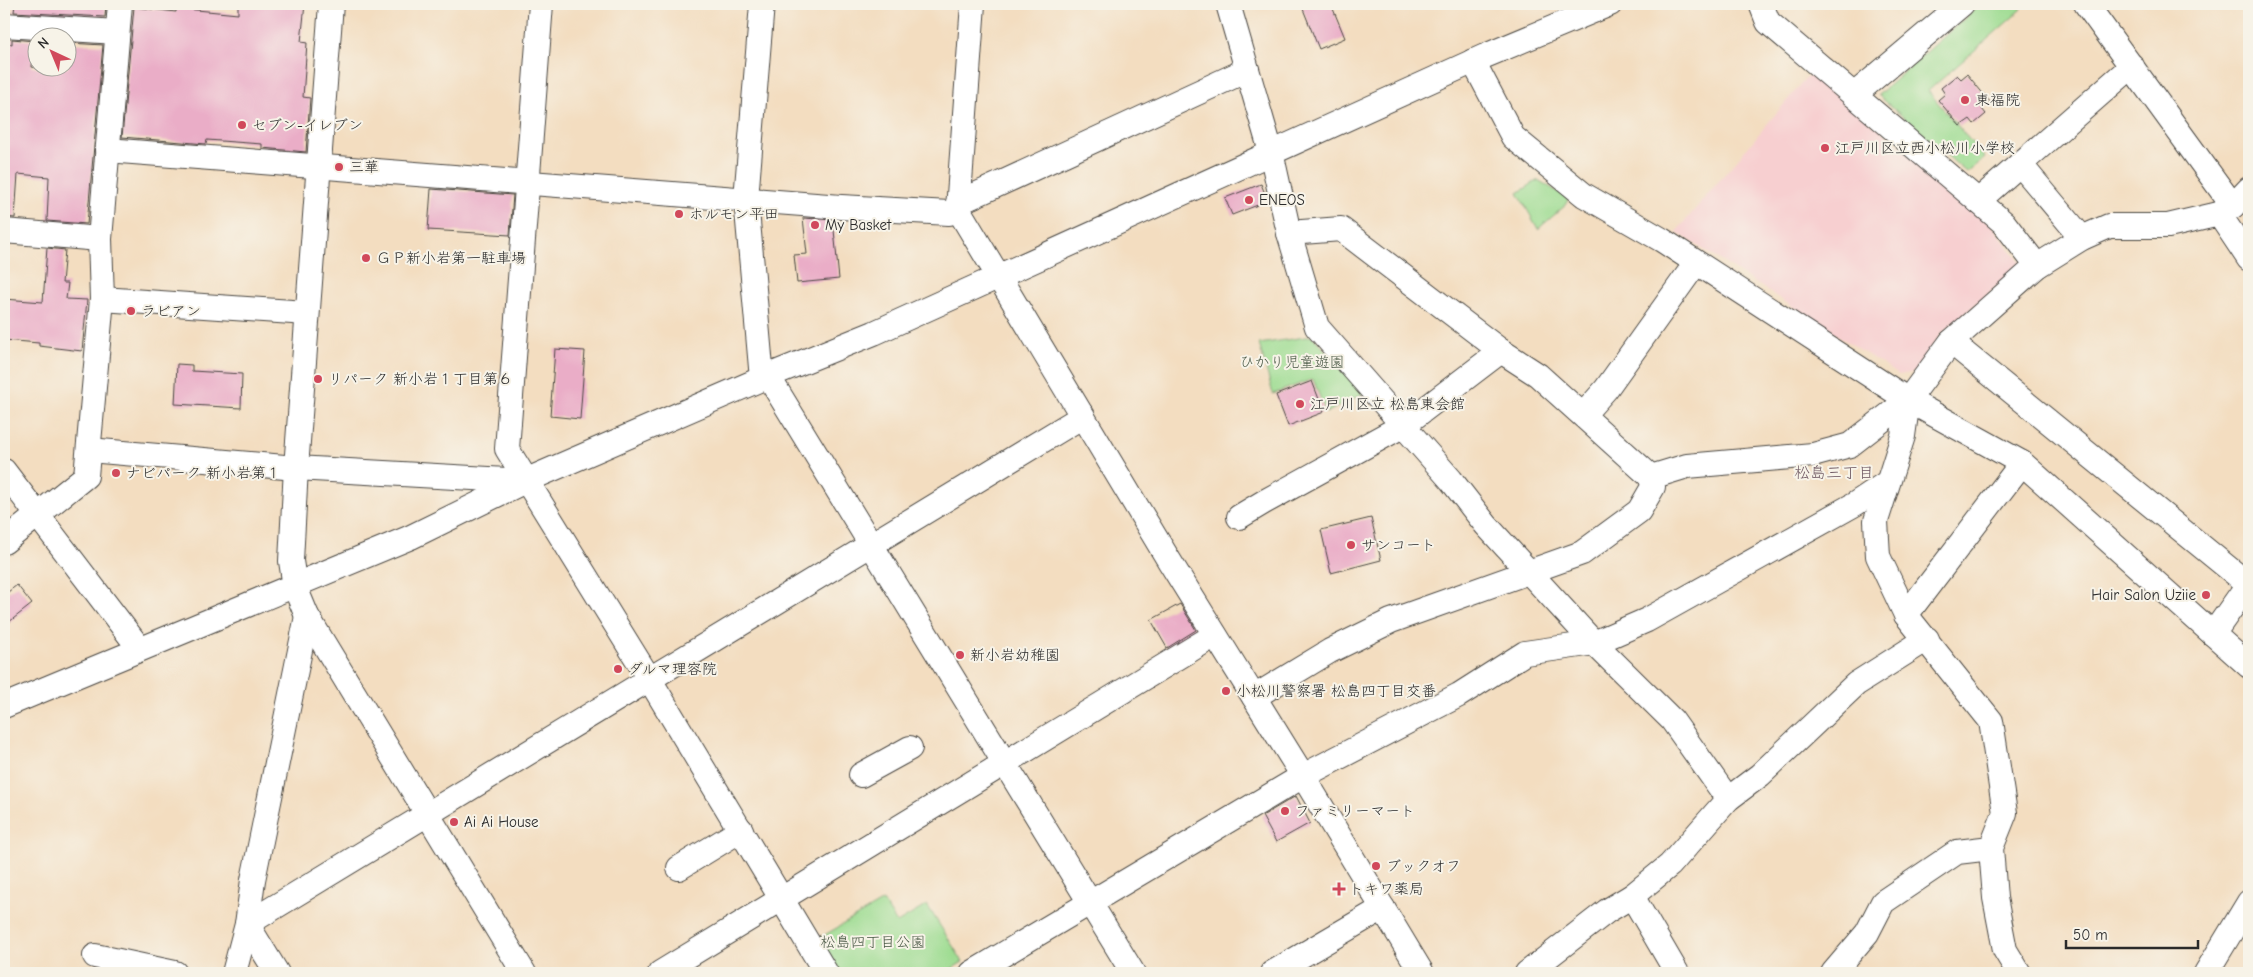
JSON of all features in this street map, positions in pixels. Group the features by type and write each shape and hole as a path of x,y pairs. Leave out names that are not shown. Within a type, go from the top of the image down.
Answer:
{"street":[{"path":"4,542 39,516 86,476 102,300 100,239 120,4"},
{"path":"331,4 296,468 291,561 295,587 307,616 524,973"},
{"path":"541,4 507,449 525,481 650,680 826,973"},
{"path":"762,4 746,199 765,377 871,544 1133,973"},
{"path":"973,4 958,206 999,278 1422,973"},
{"path":"1228,4 1271,152 1289,233 1316,328 1404,425 1486,524 1594,643 1672,720 1728,799"},
{"path":"4,706 411,538 525,481 765,377 874,333 999,278 1473,61 1610,4"},
{"path":"1761,4 1768,22 2004,222 2037,266"},
{"path":"1854,95 1962,4"},
{"path":"2086,4 2234,203 2249,259"},
{"path":"4,25 117,32"},
{"path":"1473,61 1513,137 1525,149 1584,195 1662,240 1908,400 2022,463 2249,666"},
{"path":"1978,201 2132,66"},
{"path":"107,150 949,213 958,206 1247,70"},
{"path":"2020,164 2082,238"},
{"path":"1651,477 1687,466 1812,455 1850,445 1908,400 1951,342 2037,266 2082,238 2109,226 2168,226 2234,203"},
{"path":"1254,697 1330,651 1391,622 1582,553 1639,511 1653,487 1651,477 1538,375 1500,352 1341,229 1289,233"},
{"path":"4,231 100,239"},
{"path":"1583,415 1606,390 1696,263"},
{"path":"102,300 307,313"},
{"path":"1951,342 2249,584 2213,634"},
{"path":"1240,517 1404,425 1500,352"},
{"path":"1908,400 1903,436 1876,521 1878,556 1906,615 1991,721 2004,813 1991,848 1995,898 2005,950 2019,973"},
{"path":"246,924 1083,416"},
{"path":"89,450 296,468 525,481"},
{"path":"1906,615 2022,463"},
{"path":"4,471 140,649"},
{"path":"972,973 1303,776 1459,695 1525,653 1594,643 1647,620 1855,504 1888,482"},
{"path":"234,973 246,924 253,880 307,616"},
{"path":"660,973 1215,635"},
{"path":"1527,973 1607,911 1632,896 1670,865 1728,799 1760,775 1856,684 1927,639"},
{"path":"861,775 910,748"},
{"path":"679,868 741,830"},
{"path":"1833,973 1867,933 1883,902 1957,852 1991,848"},
{"path":"1632,896 1677,973"},
{"path":"2206,973 2249,904"},
{"path":"1272,973 1383,908"},
{"path":"246,924 277,973"},
{"path":"95,956 175,973"}],"shaded area":[{"name":"江戸川区立西小松川小学校","path":"1812,71 1992,225 2022,265 1941,334 1915,372 1899,375 1676,232"}],"green space":[{"path":"1981,4 2018,4 2022,9 1928,91 1985,158 1967,173 1878,95"},
{"path":"1538,180 1568,198 1567,204 1538,229 1518,193"},
{"name":"ひかり児童遊園","path":"1312,336 1366,392 1326,413 1313,379 1273,394 1259,344"},
{"name":"松島四丁目公園","path":"883,901 897,923 927,905 963,962 944,973 837,973 816,940"}],"building":[{"path":"15,4 106,4 105,17 14,12"},
{"path":"238,4 305,4 301,42 307,43 303,97 310,98 306,152 262,148 262,144 207,140 206,144 122,137 134,7 176,12 176,8 238,14"},
{"path":"1301,4 1331,4 1345,38 1319,49"},
{"path":"12,39 28,40 28,78 78,78 78,44 103,45 87,224 47,221 49,177 18,174 15,218 4,217 4,167 7,131 4,131 4,43 12,44"},
{"path":"1967,74 1990,102 1982,109 1986,114 1974,124 1970,119 1960,126 1938,100 1945,94 1941,88 1957,75 1961,79"},
{"path":"1261,184 1268,201 1232,215 1225,198"},
{"path":"431,189 513,195 510,235 428,230"},
{"path":"803,218 833,220 839,279 797,283 794,255 807,254"},
{"path":"47,248 65,250 62,283 68,283 66,299 87,300 82,351 39,346 39,343 4,340 4,299 43,302"},
{"path":"555,349 585,351 580,419 550,416"},
{"path":"177,364 192,365 192,371 242,374 241,408 175,404"},
{"name":"江戸川区立 松島東会館","path":"1312,381 1324,412 1288,426 1276,395"},
{"name":"サンコート","path":"1371,518 1381,560 1331,573 1321,530"},
{"path":"17,585 32,604 4,626 4,595"},
{"path":"1180,604 1196,630 1167,648 1151,620"},
{"path":"1296,796 1310,823 1276,842 1262,816"}],"place":[{"name":"東福院","path":"1965,100"},
{"name":"セブン-イレブン","path":"242,125"},
{"name":"江戸川区立西小松川小学校","path":"1825,148"},
{"name":"三華","path":"339,167"},
{"name":"ENEOS","path":"1249,200"},
{"name":"ホルモン平田","path":"679,214"},
{"name":"My Basket","path":"815,225"},
{"name":"ＧＰ新小岩第一駐車場","path":"366,258"},
{"name":"ラビアン","path":"131,311"},
{"name":"リパーク 新小岩１丁目第６","path":"318,379"},
{"name":"江戸川区立 松島東会館","path":"1300,404"},
{"name":"ナビパーク 新小岩第１","path":"116,473"},
{"name":"サンコート","path":"1351,545"},
{"name":"Hair Salon Uziie","path":"2206,595"},
{"name":"新小岩幼稚園","path":"960,655"},
{"name":"ダルマ理容院","path":"618,669"},
{"name":"小松川警察署 松島四丁目交番","path":"1226,691"},
{"name":"ファミリーマート","path":"1285,811"},
{"name":"Ai Ai House","path":"454,822"},
{"name":"ブックオフ","path":"1376,866"},
{"name":"トキワ薬局","path":"1339,889"}],"district":[{"name":"松島三丁目","path":"1834,472"}]}
